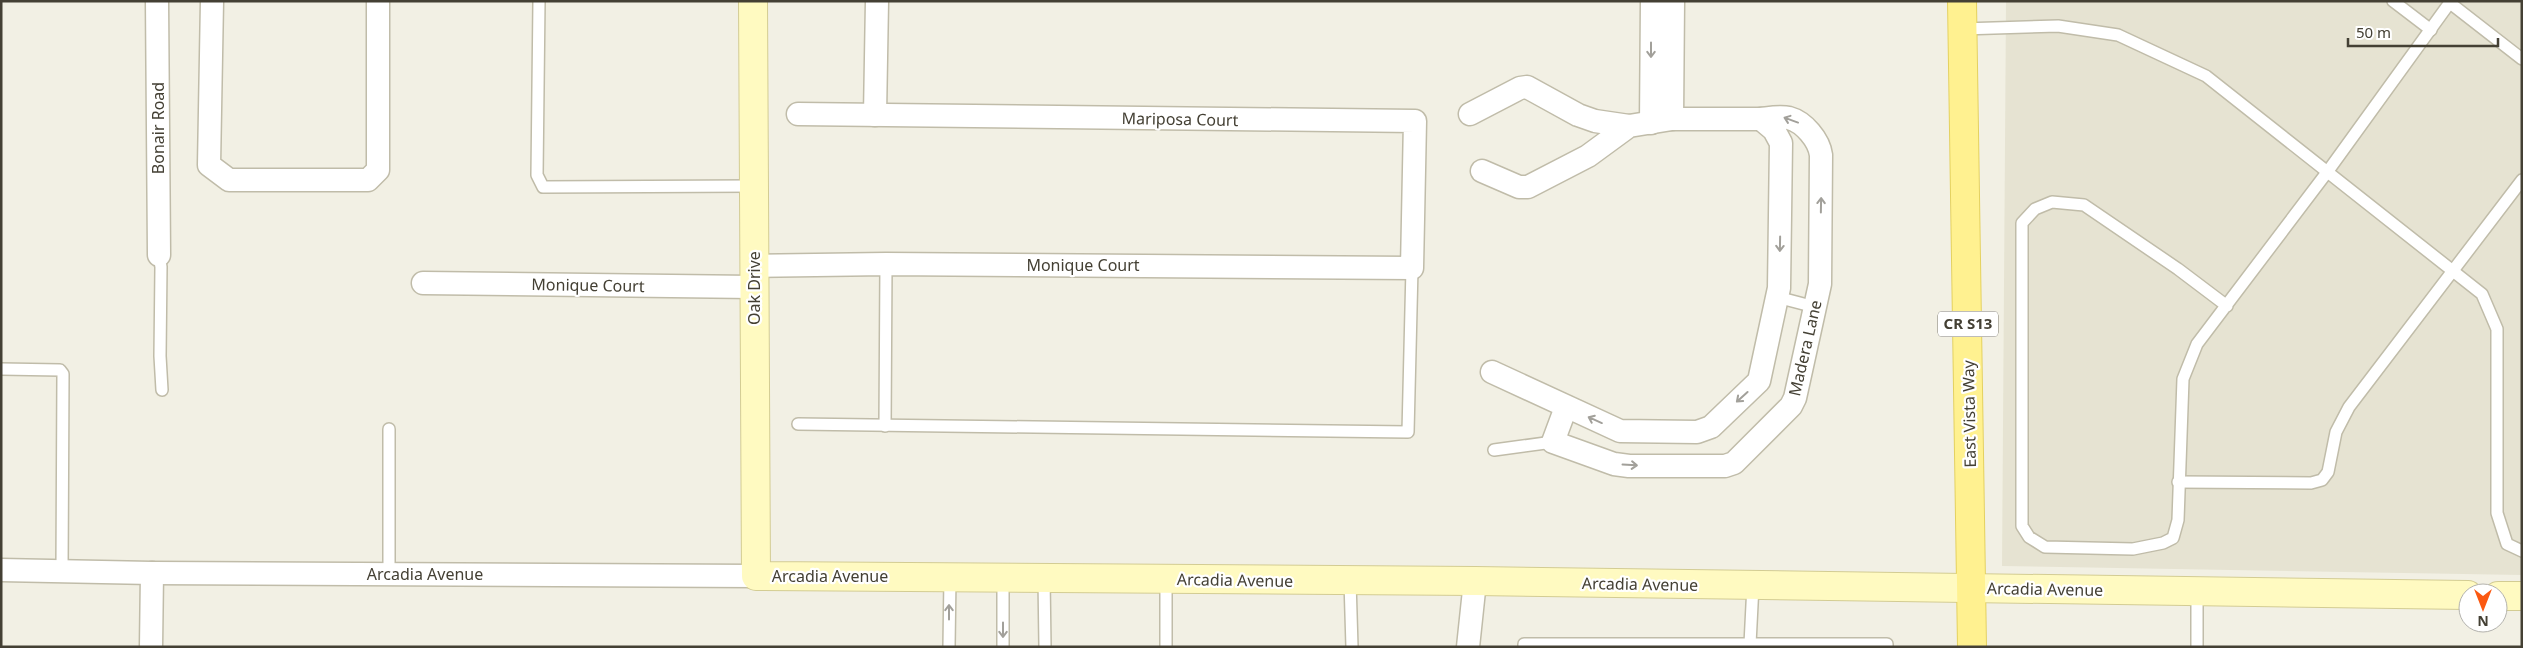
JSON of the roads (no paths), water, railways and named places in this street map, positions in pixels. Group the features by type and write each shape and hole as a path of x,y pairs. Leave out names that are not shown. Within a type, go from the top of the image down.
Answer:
{"main road":[{"name":"East Vista Way","path":"1962,1 1973,587 1972,647"}],"street":[{"name":"Bonair Road","path":"157,1 159,255"},
{"path":"212,1 209,165 229,180 368,180 378,170 378,1"},
{"name":"Oak Drive","path":"753,1 756,576"},
{"path":"875,115 877,1"},
{"path":"1651,123 1652,1"},
{"path":"1651,123 1673,1"},
{"name":"Madera Lane","path":"1470,114 1520,88 1528,87 1578,115 1594,121 1651,123 1780,117 1790,119 1801,124 1820,147 1820,284 1795,398 1791,406 1734,463 1725,466 1629,466 1600,460 1553,442"},
{"name":"Mariposa Court","path":"798,114 1414,121 1412,268"},
{"path":"1492,372 1620,431 1705,430 1758,381 1777,297 1781,143 1774,130 1761,119"},
{"path":"1482,171 1519,187 1528,187 1651,123"},
{"name":"Monique Court","path":"423,283 753,277 886,264 1412,268"},
{"path":"1553,442 1566,407"},
{"name":"Arcadia Avenue","path":"1,570 152,573 1475,581 2458,595"},
{"path":"151,647 152,573"},
{"path":"1468,647 1475,581"},
{"path":"2508,596 2522,596"}],"lane":[{"path":"539,1 537,175 543,187 753,186"},
{"path":"2393,1 2431,30"},
{"path":"2227,306 2178,269 2084,205 2052,202 2035,209 2022,223 2022,526 2029,537 2045,547 2133,549 2163,543 2173,538 2178,520 2183,378 2197,344 2227,306 2328,171 2450,2 2522,59"},
{"path":"1962,29 2058,26 2118,35 2206,76 2482,294 2497,329 2497,513 2507,544 2522,551"},
{"path":"2178,482 2311,483 2322,480 2328,472 2336,432 2349,406 2522,180"},
{"path":"159,255 161,267 160,356 162,390"},
{"path":"885,426 886,264"},
{"path":"798,424 1408,432 1412,268"},
{"path":"1777,297 1816,307"},
{"path":"1,369 60,370 62,374 62,571"},
{"path":"389,428 389,574"},
{"path":"1494,450 1553,442"},
{"path":"949,647 950,577"},
{"path":"1003,578 1003,647"},
{"path":"1044,578 1045,647"},
{"path":"1166,579 1166,647"},
{"path":"1350,581 1352,647"},
{"path":"1750,644 1753,585"},
{"path":"2196,647 2197,591"},
{"path":"1524,647 1524,644 1578,646 1750,644 1832,646 1887,644 1887,647"}]}
